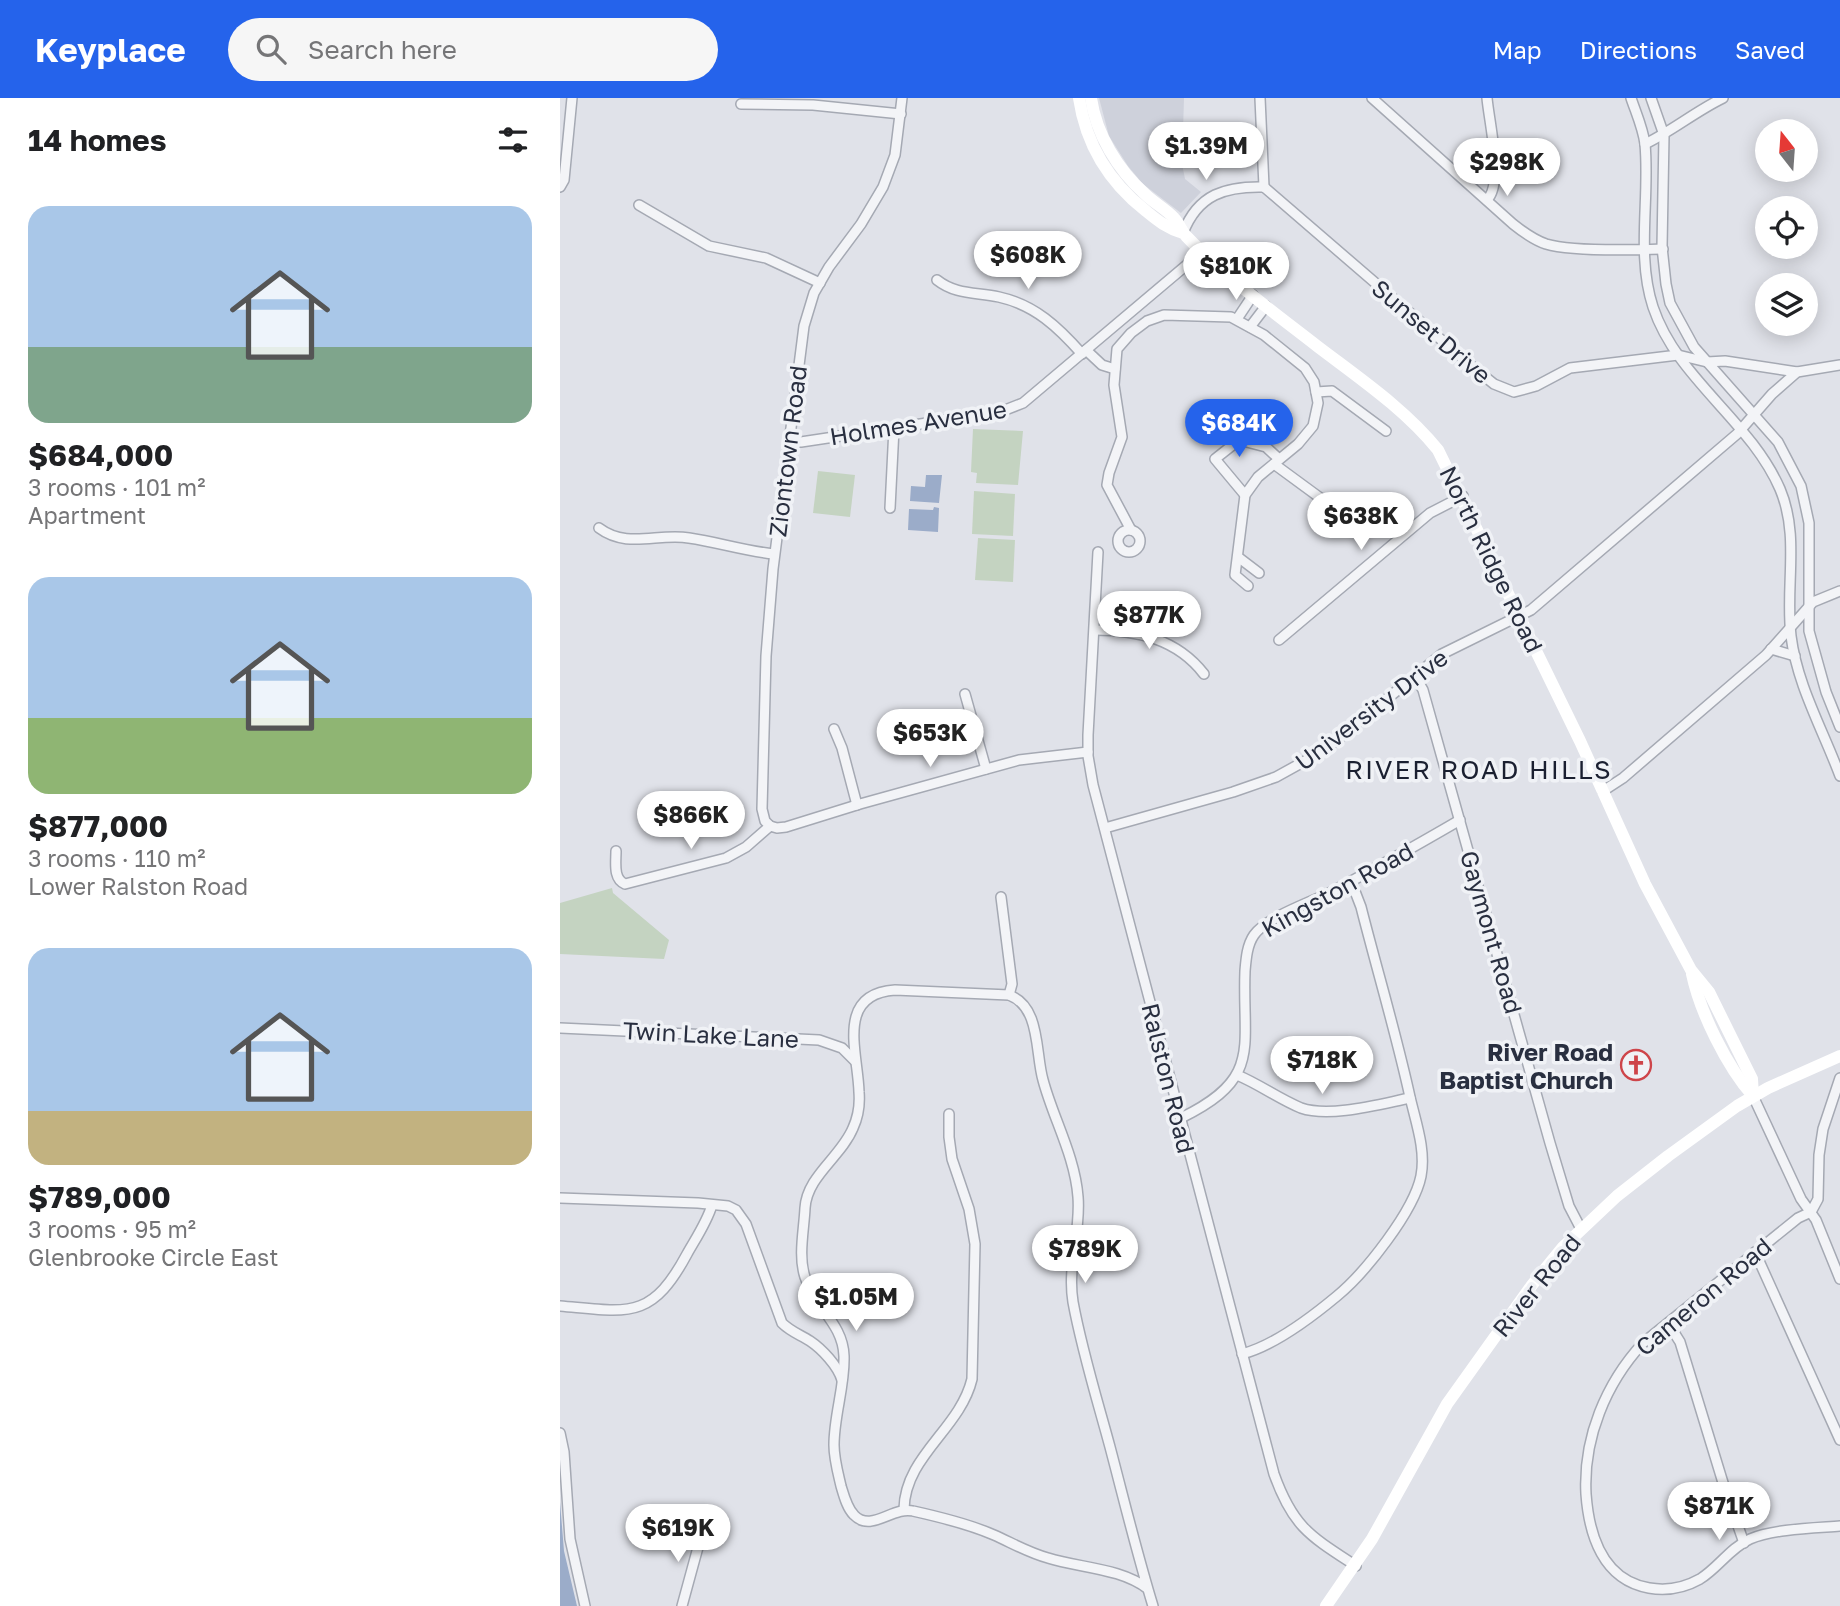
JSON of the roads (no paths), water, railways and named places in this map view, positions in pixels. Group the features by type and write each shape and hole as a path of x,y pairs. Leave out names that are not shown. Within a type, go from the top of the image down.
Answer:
{"main road":[{"name":"North Ridge Road","path":"1079,98 1091,142 1112,180 1127,197 1163,225 1183,233"},
{"name":"North Ridge Road","path":"1091,98 1098,122 1117,162 1138,187 1173,217 1183,233 1202,252 1396,408 1427,436 1444,459 1645,884 1691,971 1697,999 1741,1083 1753,1096"},
{"name":"River Road","path":"1326,1606 1356,1566 1447,1404 1532,1285 1581,1229 1652,1168 1753,1096 1840,1056"}],"street":[{"path":"560,187 564,180 572,98"},
{"name":"Ziontown Road","path":"770,826 765,821 762,809 766,656 774,554 804,326 807,312 829,267 861,224 883,187 895,155 902,98"},
{"path":"1183,233 1191,216 1214,194 1229,188 1265,187 1260,98"},
{"path":"1372,98 1513,224 1544,243 1564,247 1663,249"},
{"path":"1487,98 1496,176 1492,195 1487,200"},
{"path":"1631,98 1645,144 1645,249 1648,288 1653,307 1666,337 1678,355 1742,429 1780,487 1788,515 1792,552 1790,630 1795,656 1840,776"},
{"path":"1651,98 1664,135 1663,249 1670,303 1694,347 1784,452 1801,486 1809,523 1808,610 1813,652 1840,727"},
{"path":"1645,144 1723,98"},
{"path":"741,104 813,105 901,114"},
{"name":"Sunset Drive","path":"1265,187 1344,258 1502,389 1525,390 1570,368 1678,355 1707,362 1725,361 1797,372"},
{"path":"639,205 709,246 766,258 820,283"},
{"name":"Holmes Avenue","path":"789,440 801,442 1010,410 1023,403 1202,252"},
{"path":"937,280 954,291 997,296 1026,306 1053,323 1102,365 1115,369"},
{"path":"1237,319 1253,295"},
{"path":"1250,327 1266,306"},
{"path":"1131,530 1107,485 1122,437 1114,385 1117,349 1131,332 1147,321 1164,315 1237,319 1264,335 1305,368 1314,382 1318,403 1313,426 1298,443 1258,477 1245,495 1236,575 1248,586"},
{"path":"1797,372 1840,365"},
{"name":"University Drive","path":"1105,828 1276,777 1338,739 1450,649 1520,616 1537,605 1742,429 1772,394 1797,372"},
{"path":"1316,392 1332,391 1387,431"},
{"path":"890,508 894,428"},
{"path":"1245,495 1215,459 1239,440 1266,447 1276,461 1338,511"},
{"path":"1279,640 1430,513 1463,496"},
{"path":"599,528 623,539 689,538 774,554"},
{"name":"Ralston Road","path":"1098,552 1088,752 1093,785 1274,1474 1289,1510 1312,1536 1356,1566"},
{"path":"1238,556 1259,573"},
{"path":"1603,791 1632,771 1771,649 1808,610 1813,601 1840,591"},
{"path":"1095,630 1151,636 1195,663 1204,674"},
{"path":"1771,649 1795,656"},
{"name":"Gaymont Road","path":"1415,676 1423,690 1550,1143 1569,1206 1581,1229"},
{"path":"965,694 986,769"},
{"path":"834,729 842,748 857,805"},
{"path":"616,851 617,875 619,881 625,884 726,858 746,847 770,826 786,827 986,769 1041,756 1088,752"},
{"name":"Kingston Road","path":"1237,1075 1247,1032 1245,971 1252,939 1268,923 1351,881 1460,820"},
{"path":"1242,1354 1263,1346 1296,1326 1347,1289 1407,1211 1417,1191 1422,1165 1420,1141 1361,907 1351,881"},
{"path":"1001,897 1012,984 1009,995"},
{"path":"1148,1589 1134,1580 1048,1558 957,1522 904,1510 869,1522 859,1519 849,1507 838,1475 834,1447 845,1359 841,1334 812,1295 802,1259 807,1194 844,1146 856,1122 859,1093 855,1061 855,1018 860,1007 871,995 895,990 1009,995 1019,1000 1029,1011 1045,1090 1077,1186 1078,1224 1070,1275 1074,1306 1093,1387 1153,1606"},
{"name":"Twin Lake Lane","path":"560,1028 819,1040 842,1048 855,1061"},
{"path":"1181,1118 1224,1092 1237,1075 1282,1099 1310,1110 1358,1108 1410,1098"},
{"path":"1811,1212 1818,1199 1819,1155 1824,1129 1840,1078"},
{"path":"1753,1096 1801,1199 1811,1212 1840,1279"},
{"path":"904,1510 904,1499 912,1473 959,1412 972,1379 975,1244 969,1209 952,1159 949,1114"},
{"path":"560,1198 731,1207 741,1215 766,1274 780,1320 788,1329 818,1347 841,1374 843,1381"},
{"path":"560,1306 612,1311 652,1300 671,1283 712,1205"},
{"name":"Cameron Road","path":"1744,1543 1700,1579 1683,1587 1663,1590 1630,1583 1615,1573 1602,1555 1592,1531 1586,1493 1596,1424 1608,1390 1643,1343 1798,1218 1811,1212"},
{"path":"1755,1252 1840,1440"},
{"path":"1668,1323 1676,1334 1686,1362 1744,1543 1776,1533 1840,1526"},
{"path":"560,1433 564,1452 570,1539 585,1606"},
{"path":"682,1606 703,1529"}],"water":[{"path":"926,475 942,475 939,503 910,501 911,486 925,487"},
{"path":"934,507 939,508 938,532 908,530 909,509 933,510"},
{"path":"560,1502 564,1551 577,1606 560,1606"}],"place":[{"name":"River Road Baptist Church","path":"1636,1065"}],"district":[{"name":"RIVER ROAD HILLS","path":"1479,769"}]}
